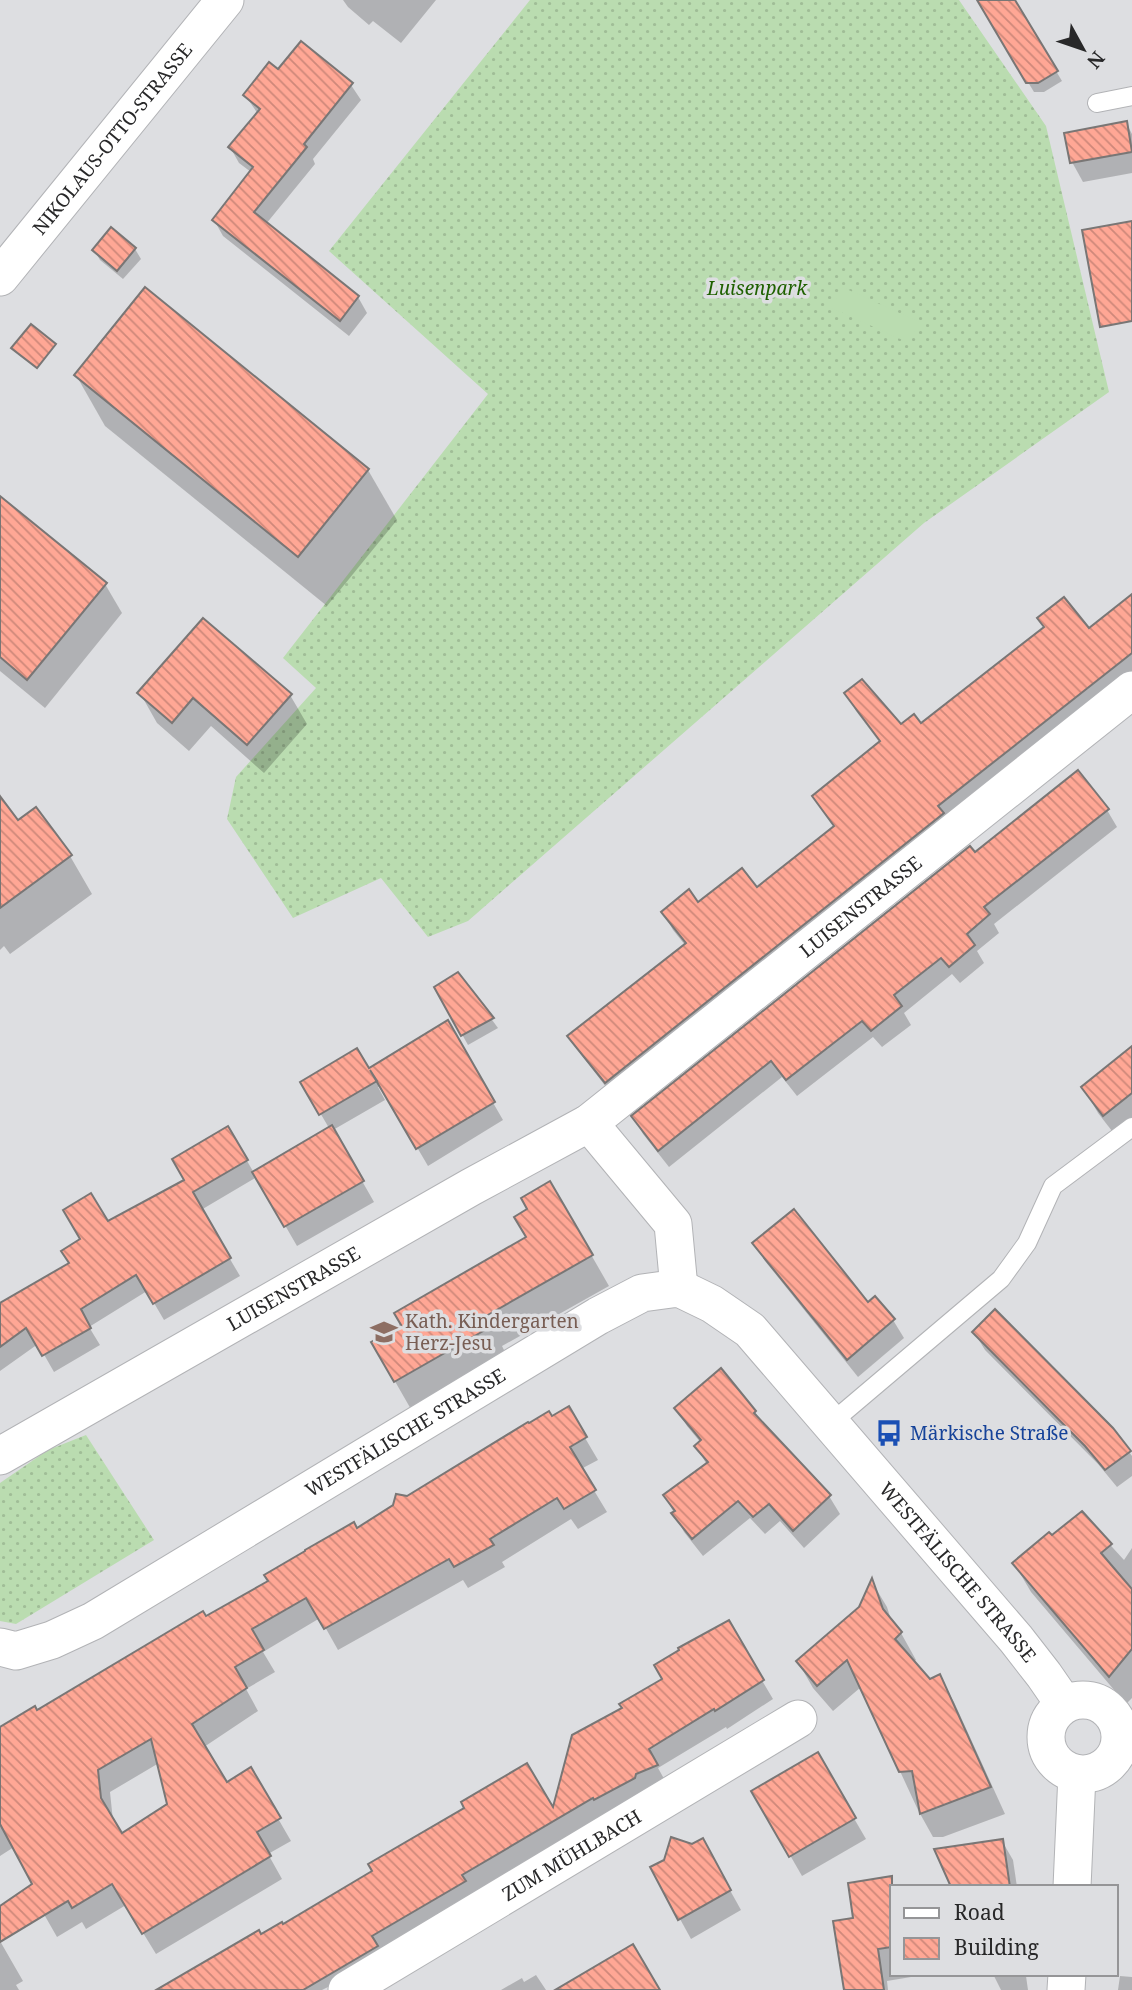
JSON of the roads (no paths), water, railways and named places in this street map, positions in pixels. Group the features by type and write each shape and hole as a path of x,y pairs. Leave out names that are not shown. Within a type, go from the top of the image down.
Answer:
{"street":[{"name":"NIKOLAUS-OTTO-STRASSE","path":"0,277 225,0"},
{"name":"LUISENSTRASSE","path":"0,1456 471,1187 589,1123 1132,691"},
{"path":"589,1123 673,1224 679,1288"},
{"name":"WESTFÄLISCHE STRASSE","path":"0,1647 16,1651 52,1640 93,1621 598,1316 642,1293 679,1288 712,1304 750,1330 1007,1629 1064,1704"},
{"path":"1078,1700 1092,1701 1105,1707 1126,1729 1114,1758 1104,1768 1091,1773 1077,1774 1063,1769 1051,1758 1045,1744 1046,1728 1053,1714 1064,1704 1078,1700"},
{"name":"ZUM MÜHLBACH","path":"347,1990 798,1719"},
{"path":"1072,1885 1077,1774"}],"lane":[{"path":"1097,103 1132,96"},
{"path":"831,1423 1001,1279 1027,1242 1053,1186 1132,1126"}],"place":[{"name":"Kath. Kindergarten Herz-Jesu","path":"384,1332"},
{"name":"Märkische Straße","path":"889,1433"}],"park label":[{"name":"Luisenpark","path":"757,288"}]}
